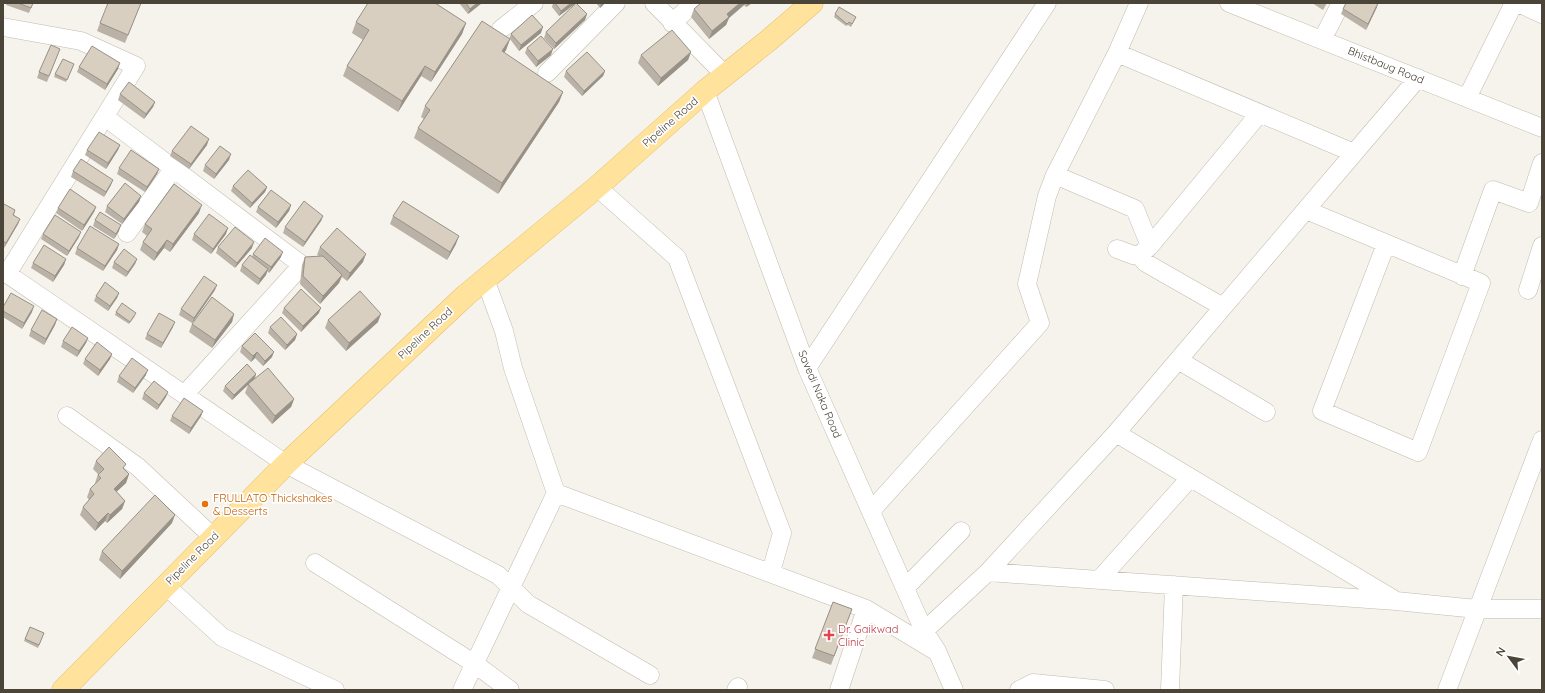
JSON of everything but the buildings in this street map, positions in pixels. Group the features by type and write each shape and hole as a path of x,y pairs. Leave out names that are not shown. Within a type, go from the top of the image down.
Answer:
{"main road":[{"name":"Pipeline Road","path":"63,690 212,537 286,464 485,279 597,187 705,91 770,40 812,3"}],"street":[{"path":"501,29 534,3"},
{"path":"547,73 616,3"},
{"path":"654,3 672,23 725,75"},
{"path":"672,23 694,3"},
{"path":"807,368 1047,3"},
{"path":"871,511 1040,323 1027,284 1047,196 1055,175 1116,53 1139,3"},
{"path":"1322,40 1342,3"},
{"path":"1467,98 1514,3"},
{"path":"1518,3 1542,14"},
{"name":"Bhistbaug Road","path":"1238,5 1542,128"},
{"path":"3,27 81,41 136,66 5,272 286,464 498,575 528,604 650,675"},
{"path":"1116,53 1354,153"},
{"path":"924,631 988,572 1116,433 1418,78"},
{"name":"Savedi Naka Road","path":"705,91 807,368 924,631 937,651 954,690"},
{"path":"1117,249 1133,255 1145,251 1259,114"},
{"path":"104,117 302,265 185,394"},
{"path":"1462,276 1493,190 1535,206 1542,163"},
{"path":"127,233 173,169"},
{"path":"1055,175 1135,209 1145,251 1146,264 1223,308"},
{"path":"597,187 677,258 782,533 771,572"},
{"path":"1306,210 1481,283 1418,452 1322,411 1386,244"},
{"path":"1528,290 1542,246"},
{"path":"462,690 556,493 515,375 504,331 485,279"},
{"path":"1178,360 1266,412"},
{"path":"67,416 138,467 212,537"},
{"path":"1116,433 1396,601"},
{"path":"1447,690 1542,440"},
{"path":"1099,580 1190,478"},
{"path":"556,493 771,572 866,610 937,651"},
{"path":"905,588 961,531"},
{"path":"315,563 475,664 510,690"},
{"path":"988,572 1396,601 1477,609 1542,609"},
{"path":"165,585 222,637 335,690"},
{"path":"1170,690 1174,585"},
{"path":"839,690 866,610"},
{"path":"1019,690 1033,683 1105,690"}],"place":[{"name":"FRULLATO Thickshakes & Desserts","path":"205,504"},
{"name":"Dr. Gaikwad Clinic","path":"829,635"}]}
